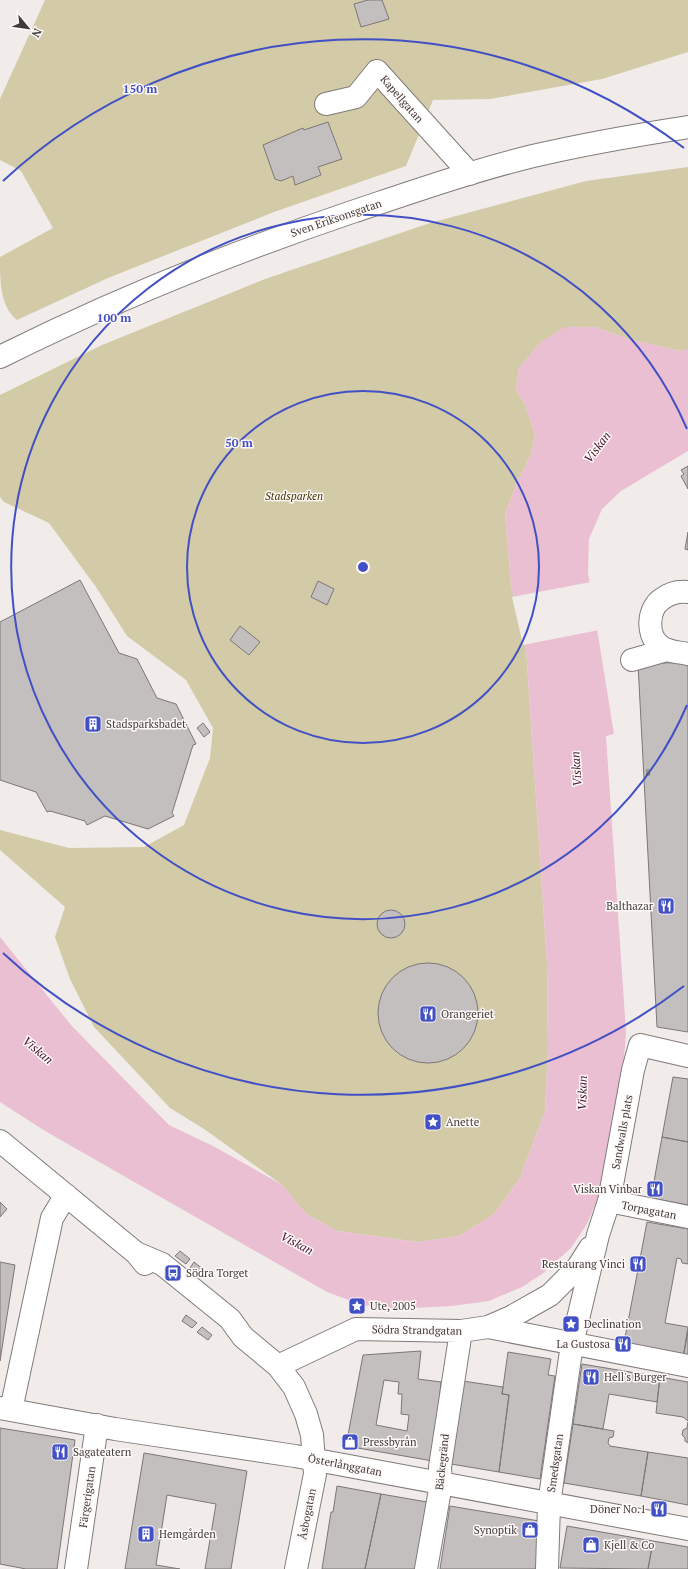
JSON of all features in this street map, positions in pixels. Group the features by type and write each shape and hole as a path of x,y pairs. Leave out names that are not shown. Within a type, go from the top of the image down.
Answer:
{"street":[{"name":"Kapellgatan","path":"326,104 356,96 377,71 470,174"},
{"name":"Sven Eriksonsgatan","path":"0,357 135,294 236,253 320,223 470,174 533,156 644,134 688,127"},
{"path":"678,652 658,645 650,631 650,615 661,599 678,592 688,592"},
{"path":"632,660 678,652"},
{"name":"Sandwalls plats","path":"571,1351 598,1235 609,1201 633,1070 640,1045 688,1056"},
{"name":"Åsbogatan","path":"0,1141 136,1253 154,1274 217,1324 243,1337 278,1366 294,1387 306,1414 312,1435 315,1474 296,1569"},
{"path":"5,1409 52,1218 66,1195"},
{"name":"Torpagatan","path":"609,1201 688,1217"},
{"name":"Södra Strandgatan","path":"278,1366 356,1329 372,1326 460,1331 488,1327 510,1317 550,1295 578,1266 598,1235"},
{"path":"488,1327 571,1351 688,1366"},
{"name":"Bäckegränd","path":"426,1569 441,1484 440,1467 460,1331"},
{"name":"Smedsgatan","path":"548,1569 549,1504 571,1351"},
{"name":"Österlånggatan","path":"5,1409 314,1460 688,1529"},
{"name":"Färgerigatan","path":"76,1569 97,1425"}],"green space":[{"path":"45,0 688,0 688,52 602,79 490,99 433,100 406,166 274,212 108,278 17,320 11,314 4,301 0,275 0,257 53,228 21,171 0,160 0,99"},
{"name":"Stadsparken","path":"688,167 688,349 681,351 628,339 595,327 542,341 519,368 516,389 525,405 535,435 531,454 516,485 505,514 511,585 526,648 547,963 548,1049 545,1111 520,1178 494,1214 459,1236 418,1242 337,1231 306,1214 281,1184 204,1129 170,1108 94,1027 70,979 55,937 65,907 0,850 0,830 69,848 144,847 184,825 210,758 213,728 186,680 127,636 96,587 49,523 4,502 0,497 0,395 102,345 265,279 430,223 586,181"}],"water":[{"name":"Viskan","path":"565,327 595,327 628,339 681,351 688,349 688,451 621,491 602,509 589,539 588,573 614,734 606,736 626,1032 624,1060 604,1178 587,1224 571,1248 542,1274 522,1287 489,1301 452,1306 394,1309 362,1305 327,1292 45,1131 0,1102 0,937 71,1025 169,1125 213,1146 281,1184 306,1214 337,1231 418,1242 459,1236 494,1214 520,1178 545,1111 548,1049 547,963 526,648 511,585 505,514 516,485 531,454 535,435 525,405 516,389 519,368 542,341"}],"pier":[{"path":"591,582 599,630 523,645 512,597"}],"building":[{"path":"368,0 382,0 389,19 361,27 354,4"},
{"path":"328,122 342,159 318,167 321,175 295,185 293,176 281,181 275,179 263,145 303,128 304,130"},
{"path":"688,466 688,489 681,476 684,474 681,470"},
{"path":"688,532 688,550 685,549"},
{"name":"Stadsparksbadet","path":"80,580 119,653 137,659 157,698 176,704 196,744 193,745 172,813 174,816 148,829 105,816 87,825 85,821 50,811 47,812 36,792 0,780 0,622"},
{"path":"318,581 334,589 327,605 311,597"},
{"path":"240,626 260,642 249,655 230,640"},
{"path":"688,662 688,1032 657,1027 638,664"},
{"path":"203,723 210,732 204,737 197,728"},
{"path":"391,910 401,914 405,924 401,934 391,938 381,934 377,924 381,914"},
{"path":"428,963 447,967 463,978 474,994 478,1013 474,1032 463,1048 447,1059 428,1063 409,1059 393,1048 382,1032 378,1013 382,994 393,978 409,967"},
{"path":"673,1077 688,1079 688,1142 662,1137"},
{"path":"662,1137 688,1142 688,1205 651,1198"},
{"path":"0,1202 7,1209 0,1217"},
{"path":"647,1222 688,1229 688,1264 682,1263 681,1259 677,1258 665,1323 688,1327 683,1358 623,1348"},
{"path":"180,1251 190,1259 186,1264 175,1256"},
{"path":"0,1262 15,1265 0,1361"},
{"path":"194,1262 204,1270 200,1275 190,1268"},
{"path":"186,1315 197,1323 192,1328 182,1321"},
{"path":"202,1327 212,1335 208,1340 197,1332"},
{"path":"688,1331 688,1359 683,1358"},
{"path":"421,1351 418,1379 441,1382 433,1461 346,1446 363,1355","holes":["384,1380 399,1382 398,1394 402,1394 401,1414 409,1415 407,1431 376,1425"]},
{"path":"508,1352 551,1359 548,1375 555,1376 540,1479 499,1472 509,1395 502,1394"},
{"path":"582,1364 660,1377 657,1402 609,1394 603,1429 573,1424"},
{"path":"660,1377 688,1382 688,1421 683,1417 656,1413"},
{"path":"456,1380 503,1387 502,1394 509,1395 499,1472 445,1463"},
{"path":"688,1422 688,1443 682,1435 683,1430 687,1428"},
{"path":"573,1424 614,1431 613,1437 609,1438 608,1443 610,1446 648,1452 641,1496 564,1483"},
{"path":"0,1428 75,1440 57,1569 26,1569 0,1564"},
{"path":"648,1452 688,1458 688,1505 641,1496"},
{"name":"Hemgården","path":"144,1453 247,1471 231,1569 205,1569 216,1504 167,1495 156,1565 180,1569 125,1569"},
{"path":"337,1486 381,1494 365,1569 322,1569 331,1512 333,1512"},
{"path":"381,1494 427,1502 416,1569 365,1569"},
{"path":"450,1506 539,1521 538,1569 440,1569"},
{"path":"567,1526 653,1541 648,1569 560,1568"},
{"path":"653,1541 688,1547 688,1569 648,1569"}],"place":[{"name":"Stadsparksbadet","path":"93,724"},
{"name":"Balthazar","path":"666,906"},
{"name":"Orangeriet","path":"428,1014"},
{"name":"Anette","path":"433,1122"},
{"name":"Viskan Vinbar","path":"655,1189"},
{"name":"Restaurang Vinci","path":"638,1264"},
{"name":"Södra Torget","path":"173,1273"},
{"name":"Ute, 2005","path":"357,1306"},
{"name":"Declination","path":"571,1324"},
{"name":"La Gustosa","path":"623,1344"},
{"name":"Hell's Burger","path":"591,1377"},
{"name":"Pressbyrån","path":"350,1442"},
{"name":"Sagateatern","path":"60,1452"},
{"name":"Döner No.1","path":"659,1509"},
{"name":"Synoptik","path":"530,1530"},
{"name":"Hemgården","path":"146,1534"},
{"name":"Kjell & Co","path":"591,1545"}]}
